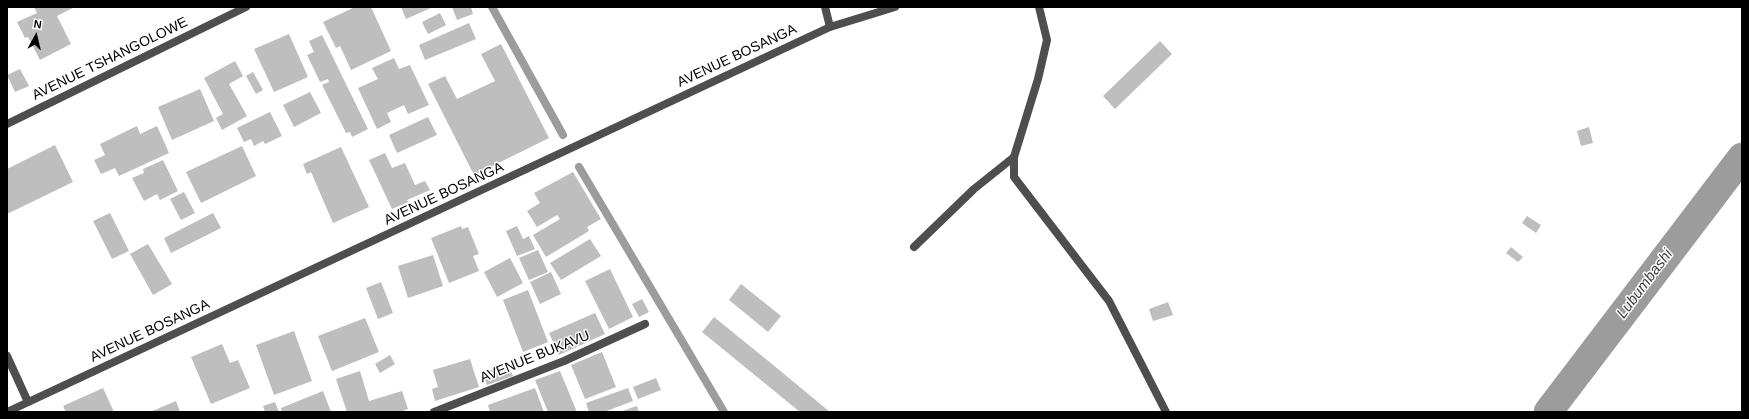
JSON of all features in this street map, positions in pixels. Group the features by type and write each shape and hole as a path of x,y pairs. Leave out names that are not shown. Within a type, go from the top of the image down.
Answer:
{"street":[{"name":"AVENUE TSHANGOLOWE","path":"7,124 246,7"},
{"path":"825,7 830,27"},
{"name":"AVENUE BOSANGA","path":"7,412 551,159 830,27 895,7"},
{"path":"1039,7 1047,40 1038,79 1014,157 1014,177 1109,301 1166,412"},
{"path":"914,248 974,189 1014,157"},
{"name":"AVENUE BUKAVU","path":"434,412 564,361 645,324"},
{"path":"7,356 28,402"}],"building":[{"path":"34,7 75,7 57,16 71,44 40,60 28,37 25,38 17,22 37,13"},
{"path":"355,7 371,7 391,51 351,70 340,46 336,48 323,22"},
{"path":"401,7 433,7 406,19"},
{"path":"452,7 471,7 473,14 457,20"},
{"path":"440,13 446,25 428,34 422,22"},
{"path":"469,23 476,39 425,60 419,45"},
{"path":"289,34 308,77 274,92 254,49"},
{"path":"322,35 368,129 352,137 350,132 346,133 322,85 329,82 328,79 320,82 307,55 314,52 309,41"},
{"path":"1160,41 1172,54 1115,109 1103,96"},
{"path":"501,44 549,138 474,175 428,84 445,76 457,99 495,81 481,54"},
{"path":"394,58 399,69 410,65 429,105 408,114 404,105 387,113 391,122 377,129 358,88 378,79 372,68"},
{"path":"235,61 243,76 229,84 247,116 222,130 216,118 223,114 204,78"},
{"path":"20,69 29,86 15,92 7,75"},
{"path":"253,72 263,90 256,94 246,76"},
{"path":"200,89 214,121 172,140 158,107"},
{"path":"310,92 321,113 294,127 283,105"},
{"path":"270,112 282,136 265,144 263,141 254,146 251,139 244,142 237,128"},
{"path":"428,117 437,135 397,153 389,135"},
{"path":"137,126 140,134 157,126 169,153 119,176 115,168 101,174 94,160 105,155 100,144"},
{"path":"1589,127 1593,143 1581,146 1577,131"},
{"path":"55,145 73,182 7,214 7,169"},
{"path":"242,146 256,176 201,203 186,172"},
{"path":"341,147 369,207 333,223 311,172 307,174 303,164"},
{"path":"385,153 392,168 405,163 415,185 425,181 430,190 407,200 408,202 392,209 369,160"},
{"path":"163,160 178,191 160,200 157,194 144,201 132,178 144,173 143,169"},
{"path":"573,172 601,219 587,227 589,231 546,257 533,235 560,219 557,215 537,227 527,211 540,203 534,193"},
{"path":"184,192 195,213 181,220 170,199"},
{"path":"110,213 129,251 112,259 93,221"},
{"path":"213,213 221,228 171,253 164,238"},
{"path":"1527,216 1541,225 1536,233 1522,223"},
{"path":"461,226 462,229 468,227 479,254 473,256 479,271 449,283 431,238"},
{"path":"517,226 523,239 529,236 535,249 517,256 506,231"},
{"path":"590,239 601,256 561,280 550,263"},
{"path":"148,244 172,284 153,295 130,254"},
{"path":"1511,247 1523,257 1518,262 1506,253"},
{"path":"538,250 548,272 529,280 519,258"},
{"path":"433,255 443,286 408,298 398,266"},
{"path":"510,258 523,283 497,297 484,272"},
{"path":"610,269 633,317 609,329 585,281"},
{"path":"551,272 561,294 540,304 530,282"},
{"path":"381,282 393,313 378,319 366,288"},
{"path":"741,284 781,316 768,332 729,300"},
{"path":"528,290 548,342 523,352 503,300"},
{"path":"642,299 649,312 639,317 632,304"},
{"path":"1168,302 1173,315 1153,321 1149,309"},
{"path":"595,313 605,334 559,355 549,333"},
{"path":"714,317 830,412 800,412 702,332"},
{"path":"365,318 379,352 332,371 318,336"},
{"path":"294,331 312,381 274,395 256,345"},
{"path":"222,344 230,363 238,360 250,388 211,404 191,357"},
{"path":"602,352 616,387 585,399 571,365"},
{"path":"390,355 395,364 380,373 375,364"},
{"path":"470,359 479,387 435,401 432,389 438,387 433,370"},
{"path":"508,364 513,376 487,385 483,373"},
{"path":"360,371 369,401 402,391 408,409 400,412 347,412 336,379"},
{"path":"560,371 577,412 548,412 535,380"},
{"path":"656,378 661,390 638,399 633,387"},
{"path":"103,388 114,412 66,412 63,406"},
{"path":"535,388 544,412 490,412 488,405"},
{"path":"628,388 633,401 604,412 589,412 586,403"},
{"path":"323,391 331,412 282,412 281,408"},
{"path":"176,401 180,412 150,412"},
{"path":"275,402 279,412 265,412 263,406"},
{"path":"637,406 639,412 619,412"}],"waterway":[{"path":"492,7 563,135"},
{"name":"Lubumbashi","path":"1548,412 1742,157"},
{"path":"579,167 724,412"}]}
